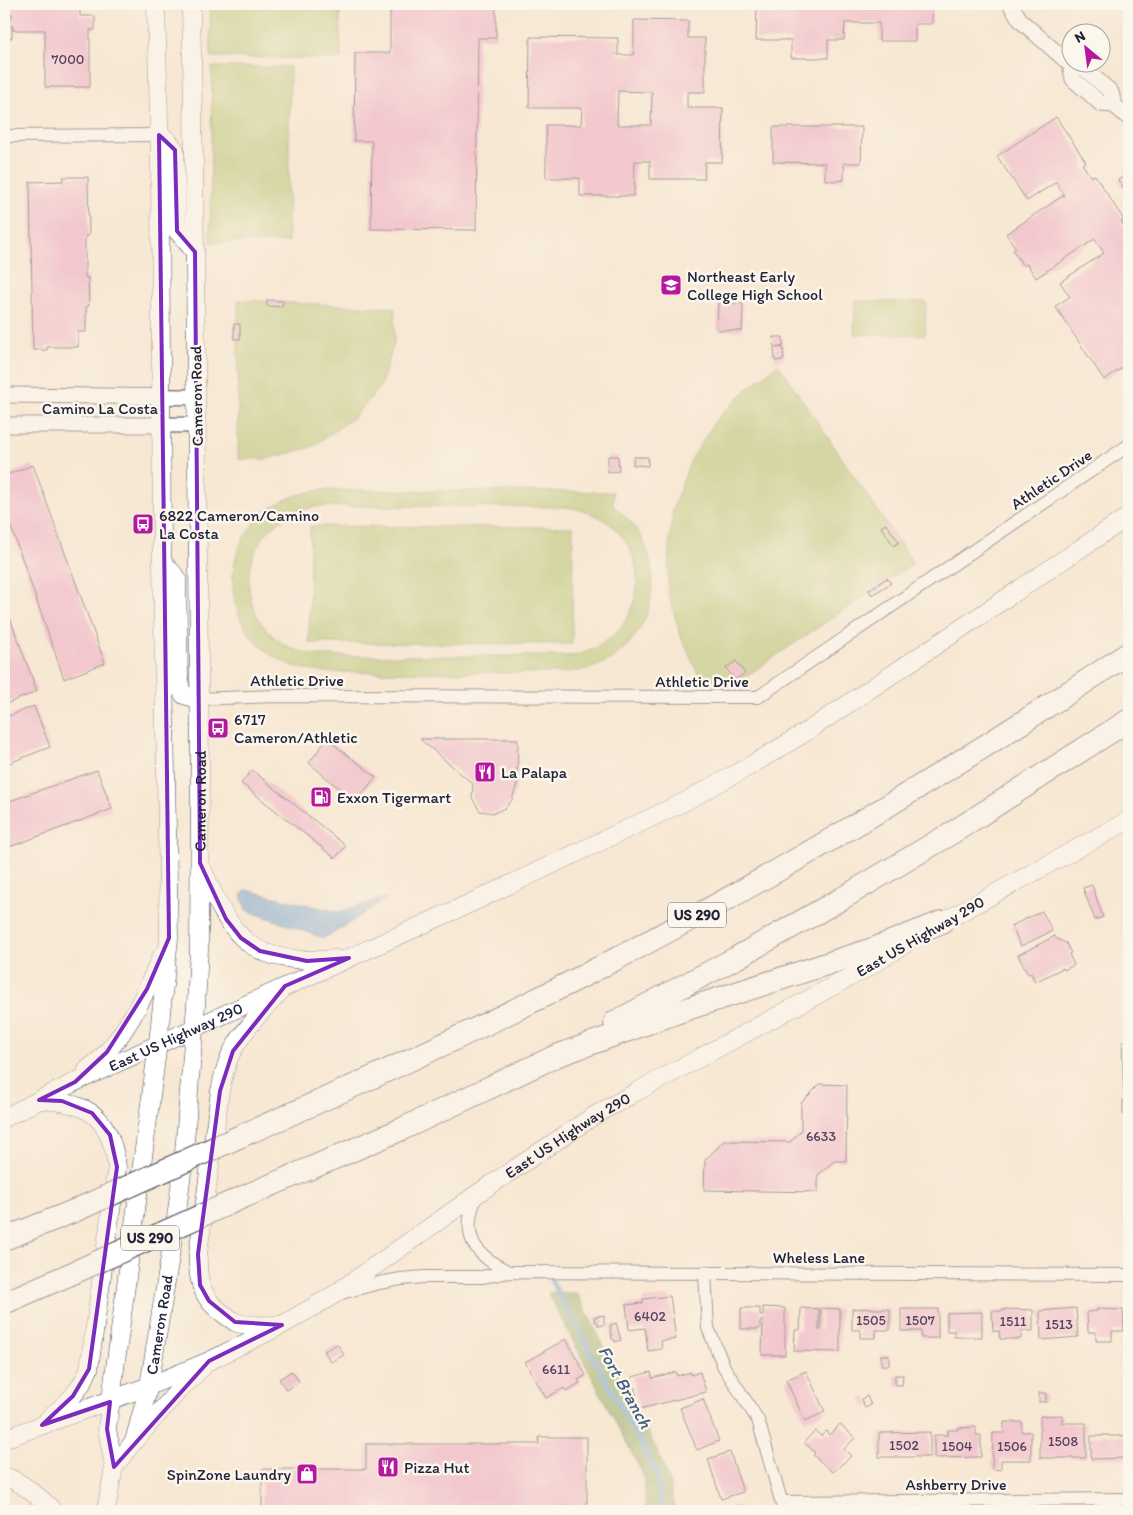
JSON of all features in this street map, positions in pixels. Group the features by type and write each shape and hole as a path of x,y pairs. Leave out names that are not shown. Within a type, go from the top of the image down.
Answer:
{"highway":[{"name":"US 290","path":"4,1240 74,1211 394,1068 589,973 808,854 1040,712 1129,652"},
{"name":"US 290","path":"4,1303 402,1128 556,1056 841,899 955,831 1129,720"},
{"path":"556,1056 690,1008 873,949 942,922"}],"main road":[{"name":"Cameron Road","path":"106,1511 114,1466 106,1429 158,1043 169,938 162,561 159,135 156,4"},
{"name":"Cameron Road","path":"114,1466 134,1441 149,1386 179,1200 195,1027 199,949 200,863 197,425 191,4"},
{"path":"159,135 167,139 175,150 177,231 195,252"},
{"name":"East US Highway 290","path":"4,1118 158,1043 606,840 684,802 806,732 1129,516"},
{"path":"162,561 177,578 179,678 181,690 184,695 198,698"},
{"name":"East US Highway 290","path":"4,1439 110,1402 149,1386 209,1361 282,1324 332,1296 540,1150 605,1109 865,969 942,922 1129,820"},
{"path":"200,863 216,902 226,919 241,938 260,951 281,958 307,961 348,958"},
{"path":"75,1082 107,1052 129,1023 147,989 169,938"},
{"path":"282,1324 252,1325 235,1322 209,1301 200,1285 197,1271 220,1090 225,1071 233,1051 247,1028 285,986"},
{"path":"39,1100 62,1101 77,1105 92,1113 110,1136 117,1167 88,1369 83,1384 42,1425"},
{"path":"134,1441 177,1392 209,1361"},
{"path":"4,1476 29,1490 53,1511"}],"street":[{"path":"1010,4 1021,21 1070,64 1074,79 1102,104 1114,105 1129,118"},
{"path":"4,136 159,135"},
{"name":"Camino La Costa","path":"4,395 196,397"},
{"name":"Camino La Costa","path":"4,425 197,425"},
{"name":"Athletic Drive","path":"198,698 277,696 758,697 1129,446"},
{"name":"Wheless Lane","path":"477,1194 470,1210 468,1223 474,1244 483,1256 493,1264 509,1272"},
{"name":"Wheless Lane","path":"332,1296 401,1279 482,1277 509,1272 1129,1275"},
{"path":"705,1272 708,1328 724,1367 758,1420 783,1507"},
{"name":"Ashberry Drive","path":"783,1507 1129,1499"}],"highlighted area":[{"path":"159,135 175,150 177,231 195,252 200,863 226,919 241,938 260,951 307,961 349,958 285,986 233,1051 220,1091 198,1254 200,1285 209,1301 235,1322 282,1325 209,1361 114,1467 107,1429 110,1402 42,1425 73,1396 89,1369 117,1167 110,1135 92,1113 62,1101 39,1100 75,1082 107,1052 147,989 169,938"}],"green space":[{"path":"210,4 340,4 341,59 211,57"},
{"path":"212,67 290,67 288,242 210,242"},
{"path":"238,300 395,308 394,343 381,385 354,417 312,447 267,459 238,459"},
{"path":"855,301 926,302 925,335 854,334"},
{"path":"778,364 913,563 736,683 701,680 681,637 668,593 669,546 673,508 690,462 715,421 744,392"},
{"path":"324,490 613,492 613,506 630,521 642,539 649,559 652,580 650,602 643,622 632,640 615,656 596,666 575,671 561,673 323,672 283,662 255,641 238,613 233,581 239,549 256,521 284,500","holes":["324,506 563,507 594,515 617,530 631,551 637,576 634,601 623,624 603,644 573,656 323,656 290,648 267,630 253,607 249,581 254,554 268,531 291,514"]},
{"path":"310,526 573,527 572,644 309,643"},
{"path":"548,1293 577,1293 659,1454 670,1484 675,1511 646,1511 643,1475"}],"water":[{"path":"246,890 338,912 388,897 336,932 323,938 246,910 241,895"}],"building":[{"path":"4,4 80,4 80,16 95,16 95,30 90,30 90,87 45,87 45,30 13,30 12,25 12,38 4,38 4,18 12,18 12,14 4,14"},
{"path":"390,4 496,4 496,38 478,38 476,230 371,229 372,141 354,141 355,53 390,53"},
{"path":"757,4 932,4 932,24 915,24 915,41 879,41 879,23 845,23 844,40 828,40 828,58 791,58 791,40 756,40"},
{"path":"634,20 688,21 688,38 705,38 705,92 687,92 687,108 723,108 722,162 705,162 704,179 650,179 650,161 635,161 634,196 580,196 580,178 546,178 546,125 581,125 582,108 529,108 530,37 618,38 618,55 634,55","holes":["618,91 652,92 651,125 617,125"]},
{"path":"1056,117 1086,162 1082,164 1091,177 1095,175 1124,220 1121,222 1129,234 1129,363 1104,380 1055,306 1070,297 1060,282 1104,253 1095,239 1036,278 1027,264 1023,266 1013,250 1016,248 1006,234 1064,195 1056,182 1027,201 997,156"},
{"path":"773,127 862,127 861,163 844,163 844,180 835,181 825,180 825,163 773,162"},
{"path":"1124,176 1129,185 1124,189 1118,180"},
{"path":"63,177 88,177 89,236 85,236 85,277 88,278 89,306 86,306 86,332 78,332 78,347 47,347 47,350 33,350 30,182 63,181"},
{"path":"267,300 283,301 282,307 267,306"},
{"path":"718,303 743,304 742,331 717,330"},
{"path":"234,324 240,324 240,339 234,339"},
{"path":"773,337 783,337 783,347 774,347"},
{"path":"783,347 784,360 775,361 774,348"},
{"path":"608,456 618,456 619,471 608,472"},
{"path":"634,457 648,457 648,466 633,465"},
{"path":"33,465 105,663 64,679 4,507 4,476"},
{"path":"886,524 899,542 894,546 881,527"},
{"path":"887,578 891,583 872,595 869,590"},
{"path":"4,602 37,691 4,705"},
{"path":"736,661 745,673 735,680 726,668"},
{"path":"34,706 50,747 4,765 4,718"},
{"path":"327,739 376,777 355,802 309,763"},
{"path":"420,739 518,739 517,784 512,800 505,808 494,813 480,811 472,798 473,784"},
{"path":"97,770 112,809 4,849 4,803"},
{"path":"252,770 346,846 335,858 241,783"},
{"path":"1092,885 1103,917 1095,920 1083,888"},
{"path":"1042,911 1052,931 1021,946 1011,926"},
{"path":"1055,936 1066,943 1074,965 1064,970 1063,968 1035,982 1031,973 1028,974 1018,955"},
{"path":"1122,1042 1129,1042 1129,1096 1124,1096"},
{"path":"820,1084 847,1085 846,1161 834,1161 818,1175 818,1192 704,1190 705,1160 724,1141 790,1142 801,1131 801,1103"},
{"path":"1123,1100 1129,1100 1129,1114 1123,1114"},
{"path":"670,1296 676,1339 661,1341 662,1349 648,1351 645,1328 629,1330 626,1305 643,1303 643,1299"},
{"path":"763,1307 785,1308 785,1355 762,1355 763,1321 760,1321 760,1329 741,1329 741,1308 760,1308 760,1316 763,1316"},
{"path":"801,1308 819,1309 819,1330 821,1330 821,1308 840,1309 840,1352 794,1351 795,1330 800,1330"},
{"path":"1076,1308 1078,1337 1041,1340 1040,1311"},
{"path":"852,1309 890,1309 890,1330 876,1330 876,1338 860,1338 860,1330 852,1330"},
{"path":"901,1309 938,1309 938,1338 921,1338 921,1331 901,1331"},
{"path":"1004,1309 1033,1310 1033,1331 1021,1331 1021,1339 1000,1339 999,1331 993,1331 992,1311 1004,1311"},
{"path":"1097,1309 1123,1310 1124,1331 1112,1331 1112,1341 1096,1341 1096,1332 1088,1332 1087,1312 1097,1311"},
{"path":"982,1312 982,1337 954,1337 954,1331 947,1331 947,1313"},
{"path":"604,1315 604,1325 598,1326 598,1322 595,1322 594,1317"},
{"path":"616,1323 621,1340 615,1342 612,1339 610,1325"},
{"path":"566,1339 586,1375 578,1380 580,1383 566,1391 564,1388 546,1398 525,1362"},
{"path":"337,1344 344,1355 331,1362 324,1351"},
{"path":"881,1355 889,1355 889,1365 881,1365"},
{"path":"292,1371 299,1382 286,1390 279,1379"},
{"path":"806,1371 825,1412 805,1421 786,1380"},
{"path":"651,1372 652,1378 676,1372 677,1376 691,1372 691,1375 700,1372 706,1392 640,1409 632,1377"},
{"path":"895,1375 903,1375 902,1385 895,1385"},
{"path":"1039,1393 1046,1393 1046,1402 1039,1402"},
{"path":"867,1396 871,1405 865,1408 861,1399"},
{"path":"703,1399 719,1441 697,1450 680,1408"},
{"path":"1062,1415 1062,1423 1086,1423 1086,1458 1040,1458 1040,1416"},
{"path":"1004,1422 1022,1422 1022,1432 1031,1432 1031,1460 1001,1460 1001,1470 992,1469 993,1433 1004,1433"},
{"path":"840,1424 855,1438 844,1449 851,1456 833,1472 813,1455 815,1453 804,1442 815,1431 821,1436 826,1431 829,1435"},
{"path":"976,1427 976,1435 981,1435 981,1457 934,1458 934,1435 948,1435 948,1430"},
{"path":"930,1432 930,1457 879,1457 879,1433"},
{"path":"1091,1436 1129,1436 1129,1458 1091,1459"},
{"path":"539,1437 587,1437 587,1507 565,1507 565,1511 547,1511 547,1508 459,1507 459,1511 262,1511 262,1469 366,1469 366,1444 539,1444"},
{"path":"730,1452 743,1492 721,1499 708,1459"},
{"path":"739,1505 742,1511 722,1511"}],"waterway":[{"name":"Fort Branch","path":"551,1280 657,1473 662,1511"}],"place":[{"name":"Northeast Early College High School","path":"671,285"},
{"name":"6822 Cameron/Camino La Costa","path":"143,524"},
{"name":"6717 Cameron/Athletic","path":"218,728"},
{"name":"La Palapa","path":"485,772"},
{"name":"Exxon Tigermart","path":"321,797"},
{"name":"Pizza Hut","path":"388,1467"},
{"name":"SpinZone Laundry","path":"307,1474"}]}
